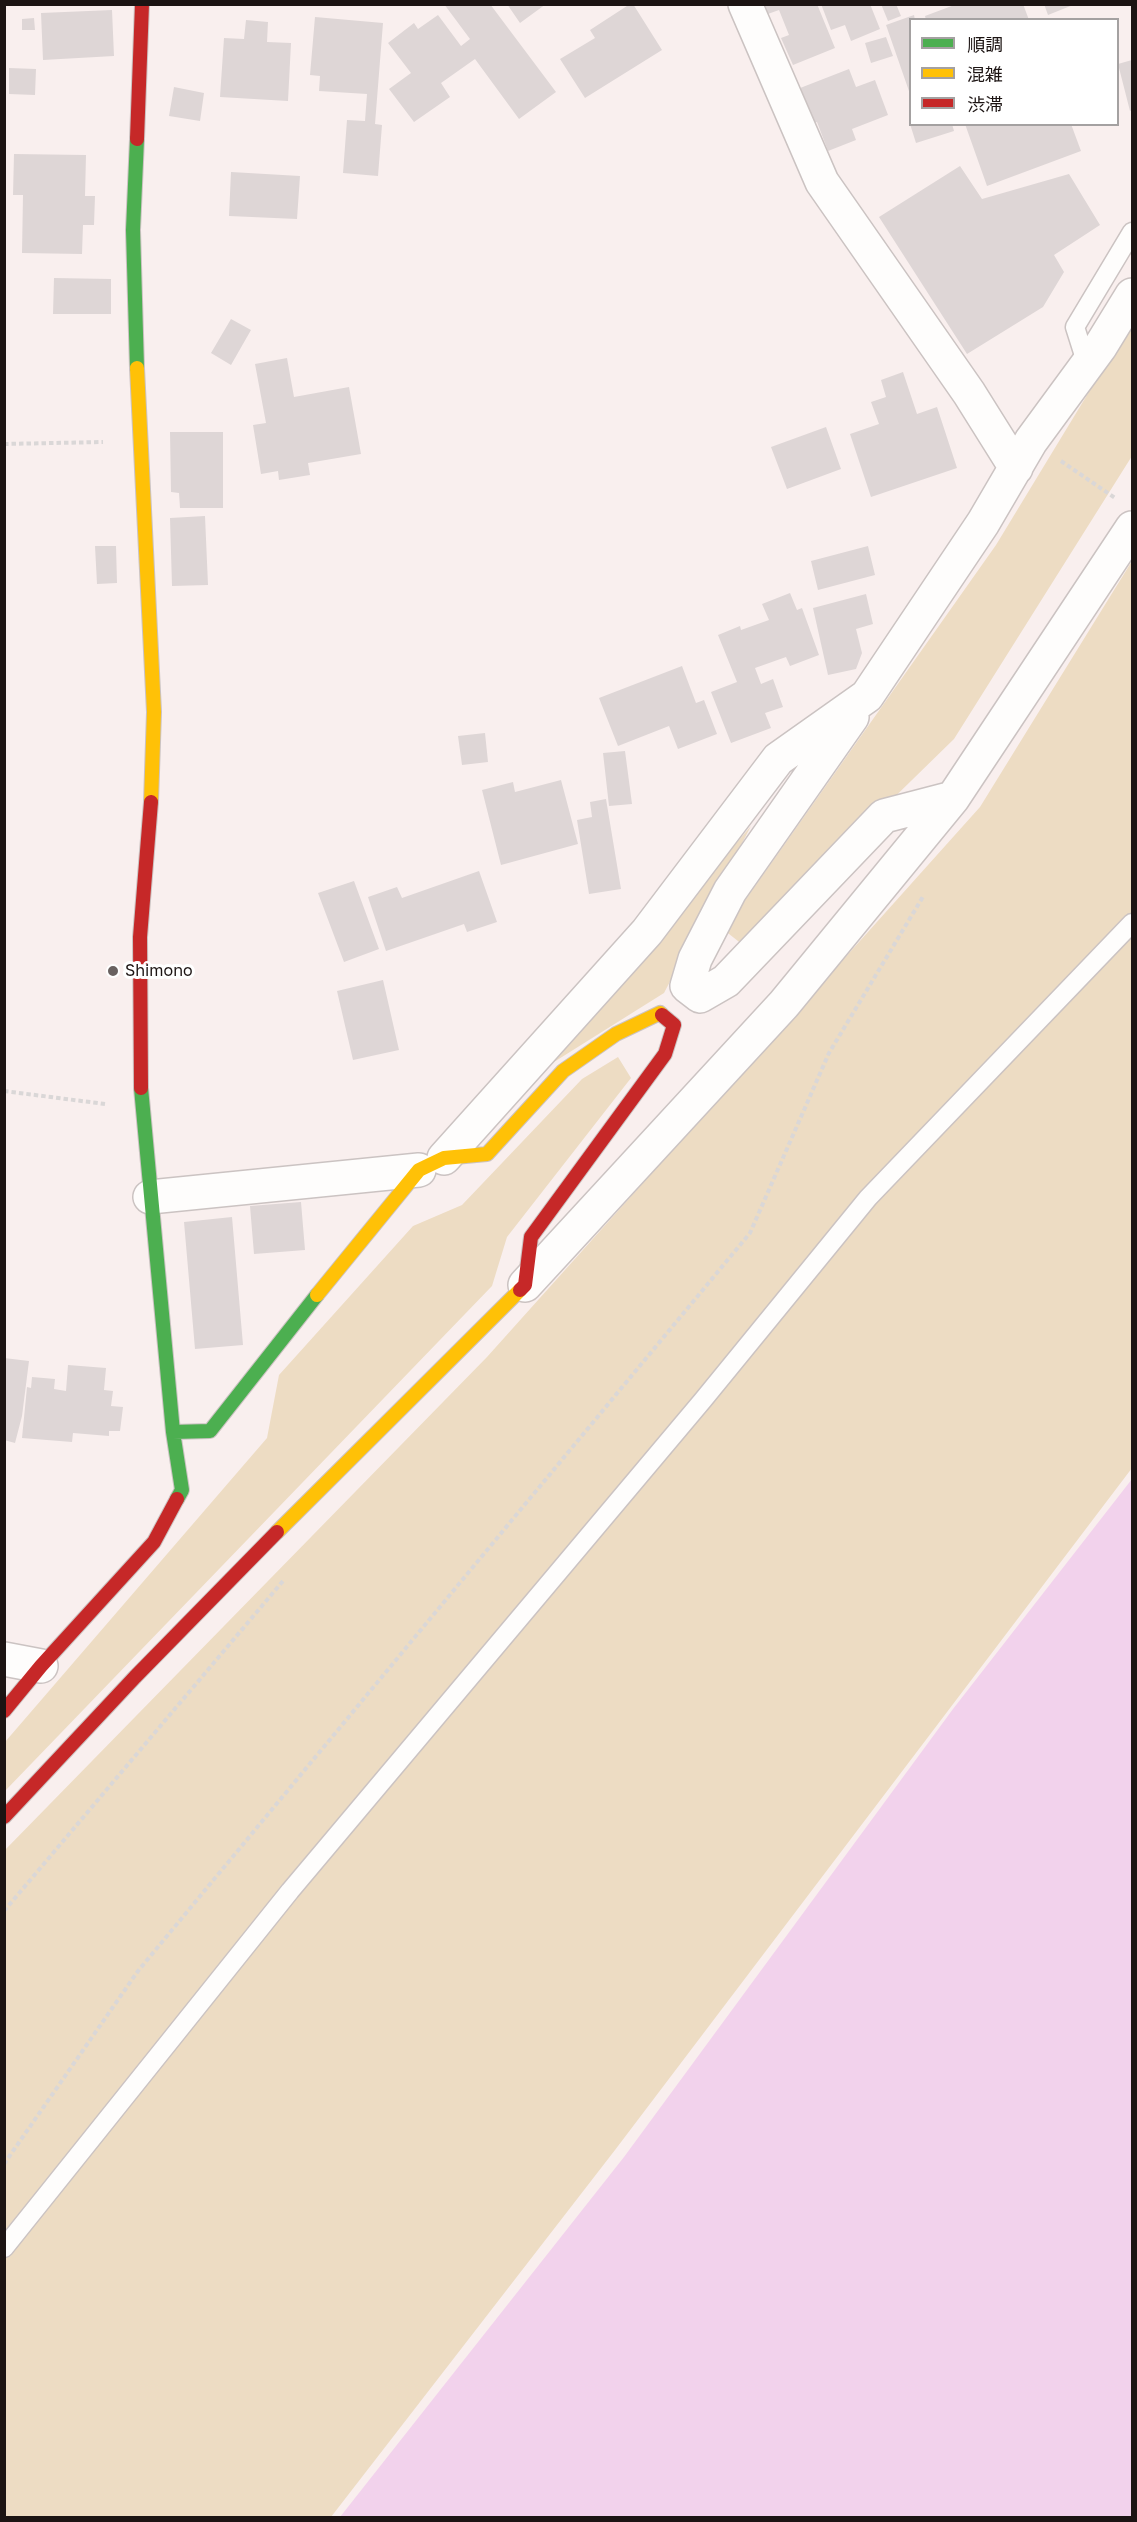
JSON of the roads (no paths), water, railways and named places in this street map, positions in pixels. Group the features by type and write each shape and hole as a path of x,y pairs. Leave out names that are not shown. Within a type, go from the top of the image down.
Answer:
{"street":[{"path":"4,1711 41,1666 154,1542 182,1490 173,1432 141,1108 140,937 150,823 154,712 140,441 133,230 142,4"},
{"path":"745,4 822,182 969,393 1023,454"},
{"path":"953,798 884,816 726,981 700,996 687,986 694,959 730,891 867,696 984,522 1023,454 1087,365 1132,294"},
{"path":"4,1817 135,1677 301,1507 525,1285 784,1004 953,798 1128,516"},
{"path":"173,1432 210,1431 298,1318 432,1164 647,932 778,759 867,696"},
{"path":"667,1019 693,991"},
{"path":"150,1197 432,1164 487,1154 563,1071 616,1034 660,1013 674,1025 665,1054 531,1237 525,1285"},
{"path":"4,1659 41,1666"}],"lane":[{"path":"1087,365 1075,327 1132,232"},
{"path":"4,2248 290,1891 703,1400 868,1198 1132,923"}],"place":[{"name":"Shimono","path":"113,971"}]}
